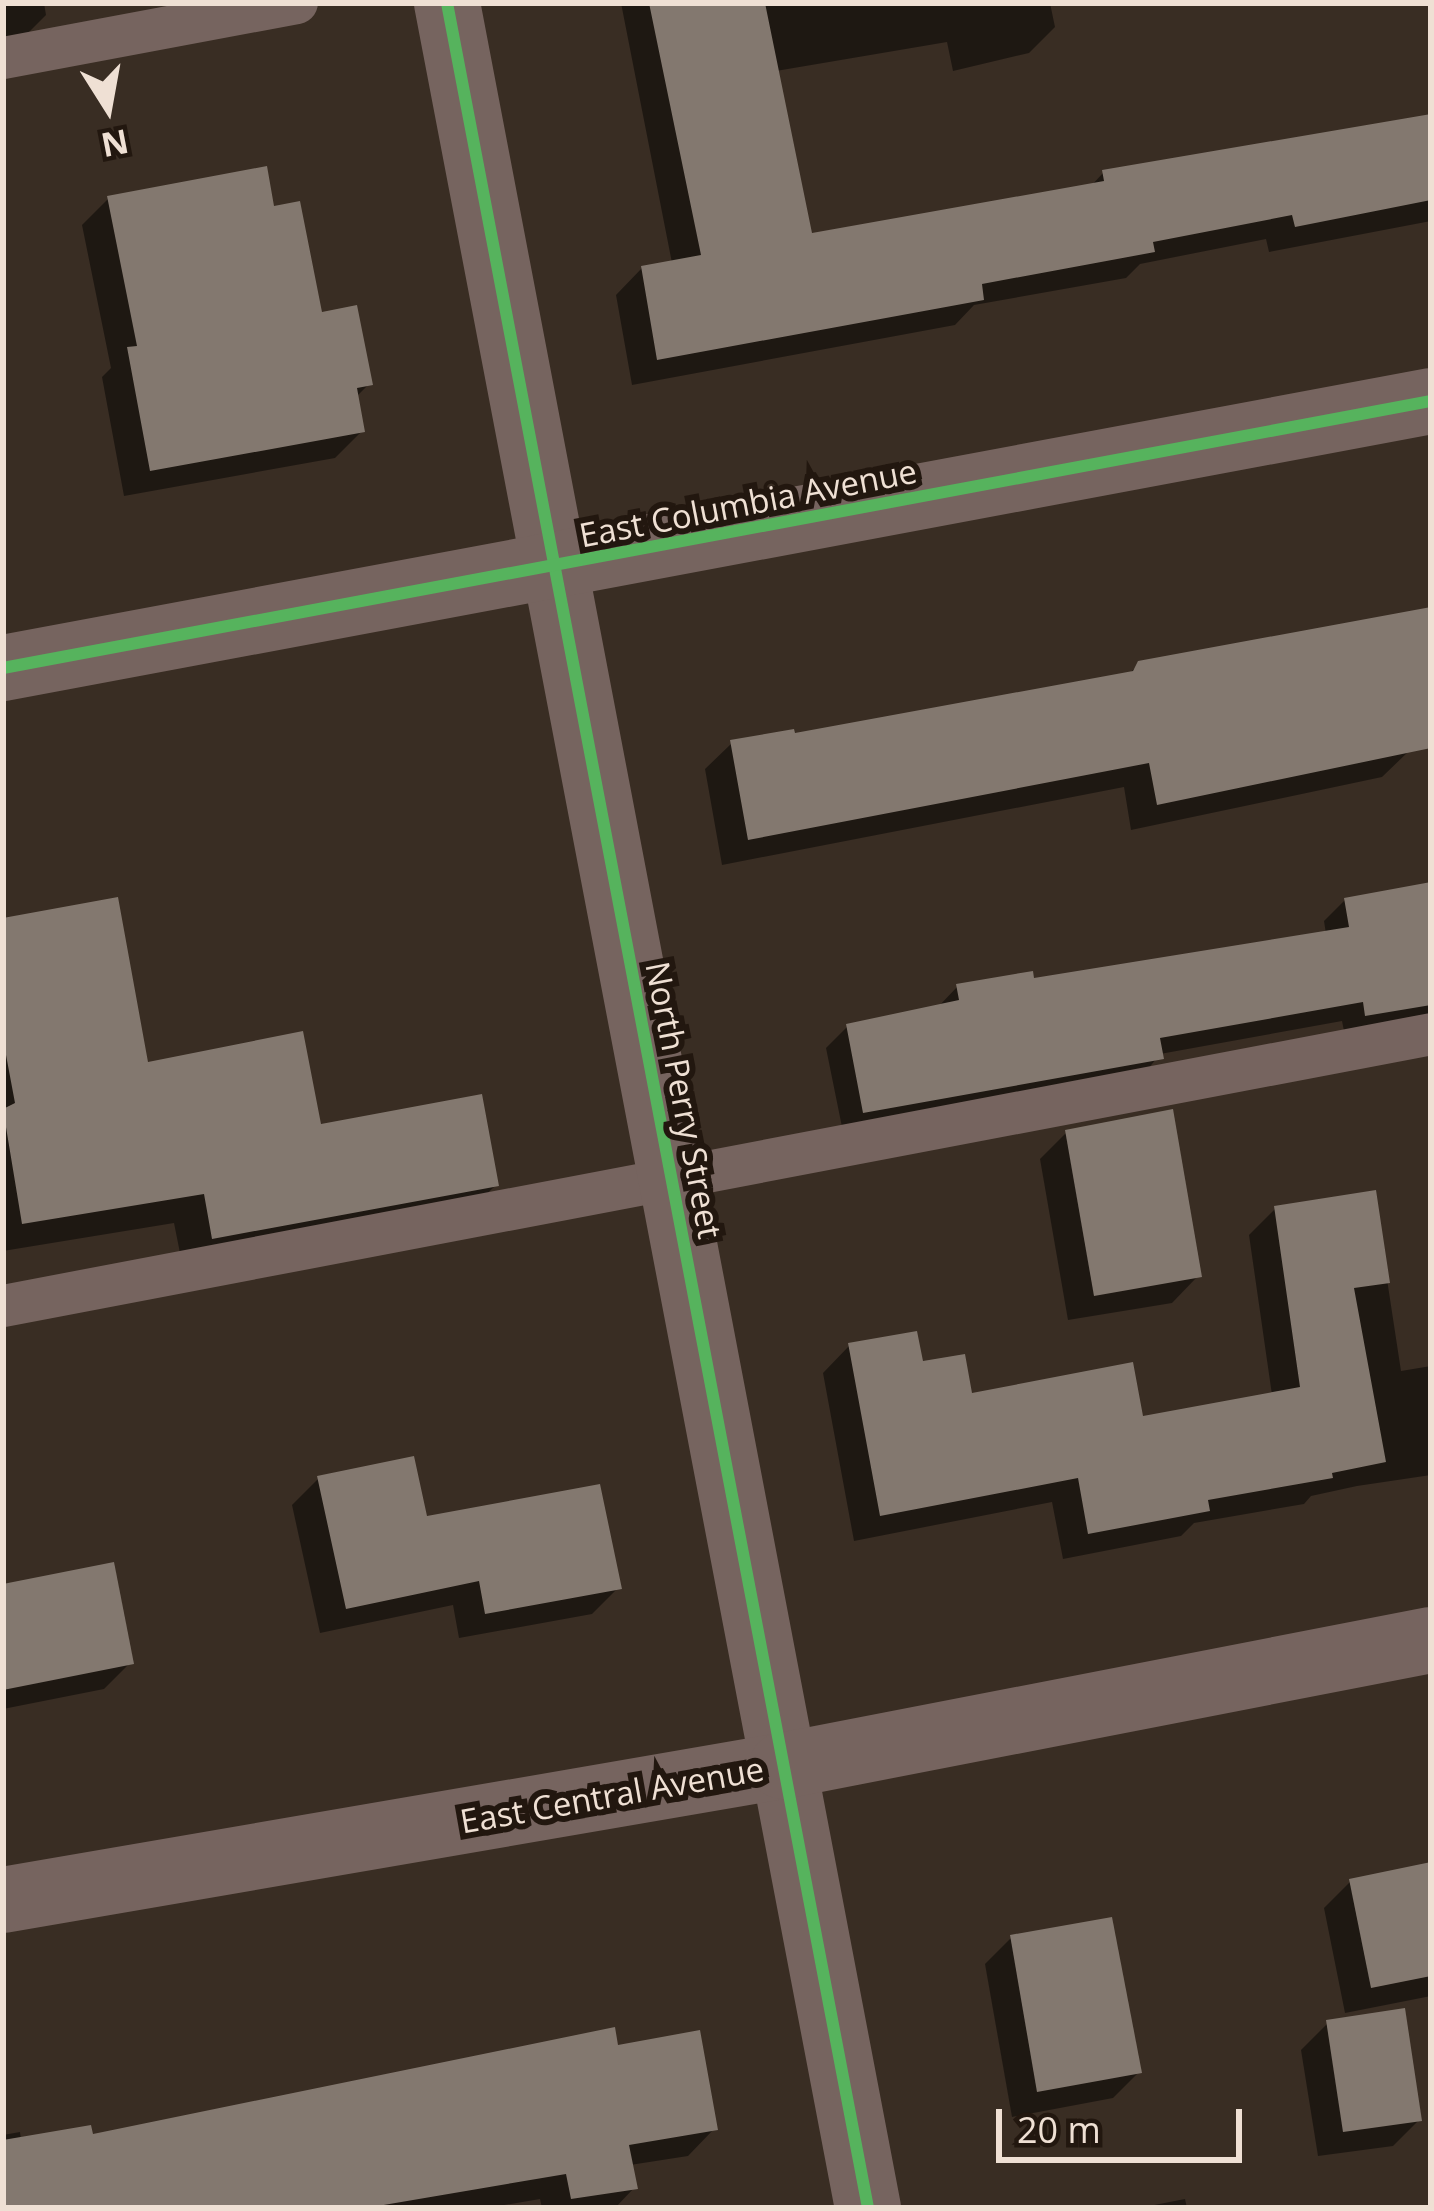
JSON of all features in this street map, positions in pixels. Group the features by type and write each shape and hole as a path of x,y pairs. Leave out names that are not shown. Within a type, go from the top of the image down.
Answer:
{"street":[{"name":"North Perry Street","path":"446,3 868,2208"},
{"name":"East Columbia Avenue","path":"3,668 1431,401"},
{"name":"East Central Avenue","path":"3,1900 782,1766 1431,1640"}],"lane":[{"path":"3,58 297,3"},
{"path":"3,1306 1431,1034"}],"building":[{"path":"649,3 765,3 812,233 1104,181 1102,170 1431,114 1431,200 1295,227 1292,215 1153,242 1155,252 982,284 984,300 657,360 641,266 701,255"},
{"path":"267,166 274,206 300,201 322,312 357,305 373,385 357,388 365,432 150,471 127,347 137,346 107,196"},
{"path":"1431,607 1431,748 1157,805 1149,763 748,840 730,740 794,729 795,733 1133,671 1138,661"},
{"path":"1431,882 1431,1005 1365,1016 1363,1002 1160,1038 1164,1059 863,1113 846,1024 959,1000 956,984 1033,971 1034,978 1349,927 1344,898"},
{"path":"118,897 148,1062 303,1031 321,1124 482,1094 499,1186 212,1239 204,1194 22,1224 3,1109 15,1103 3,1039 3,918"},
{"path":"1173,1109 1202,1277 1094,1296 1065,1130"},
{"path":"1376,1190 1390,1283 1354,1288 1386,1462 1332,1473 1333,1478 1208,1500 1210,1511 1088,1534 1078,1478 880,1516 848,1343 917,1331 923,1361 965,1354 972,1393 1133,1362 1143,1416 1300,1387 1274,1206"},
{"path":"414,1456 427,1516 600,1484 622,1589 485,1614 479,1581 346,1609 317,1476"},
{"path":"114,1562 134,1664 3,1690 3,1584"},
{"path":"1431,1862 1431,1976 1371,1988 1349,1879"},
{"path":"1112,1917 1142,2073 1037,2092 1010,1935"},
{"path":"1405,2008 1422,2121 1343,2132 1326,2020"},
{"path":"615,2027 618,2045 700,2030 718,2130 629,2145 638,2189 571,2199 566,2174 366,2208 3,2208 3,2140 91,2125 93,2134"}],"cycle path":[{"path":"447,3 868,2208"},
{"path":"3,668 1431,401"}]}
